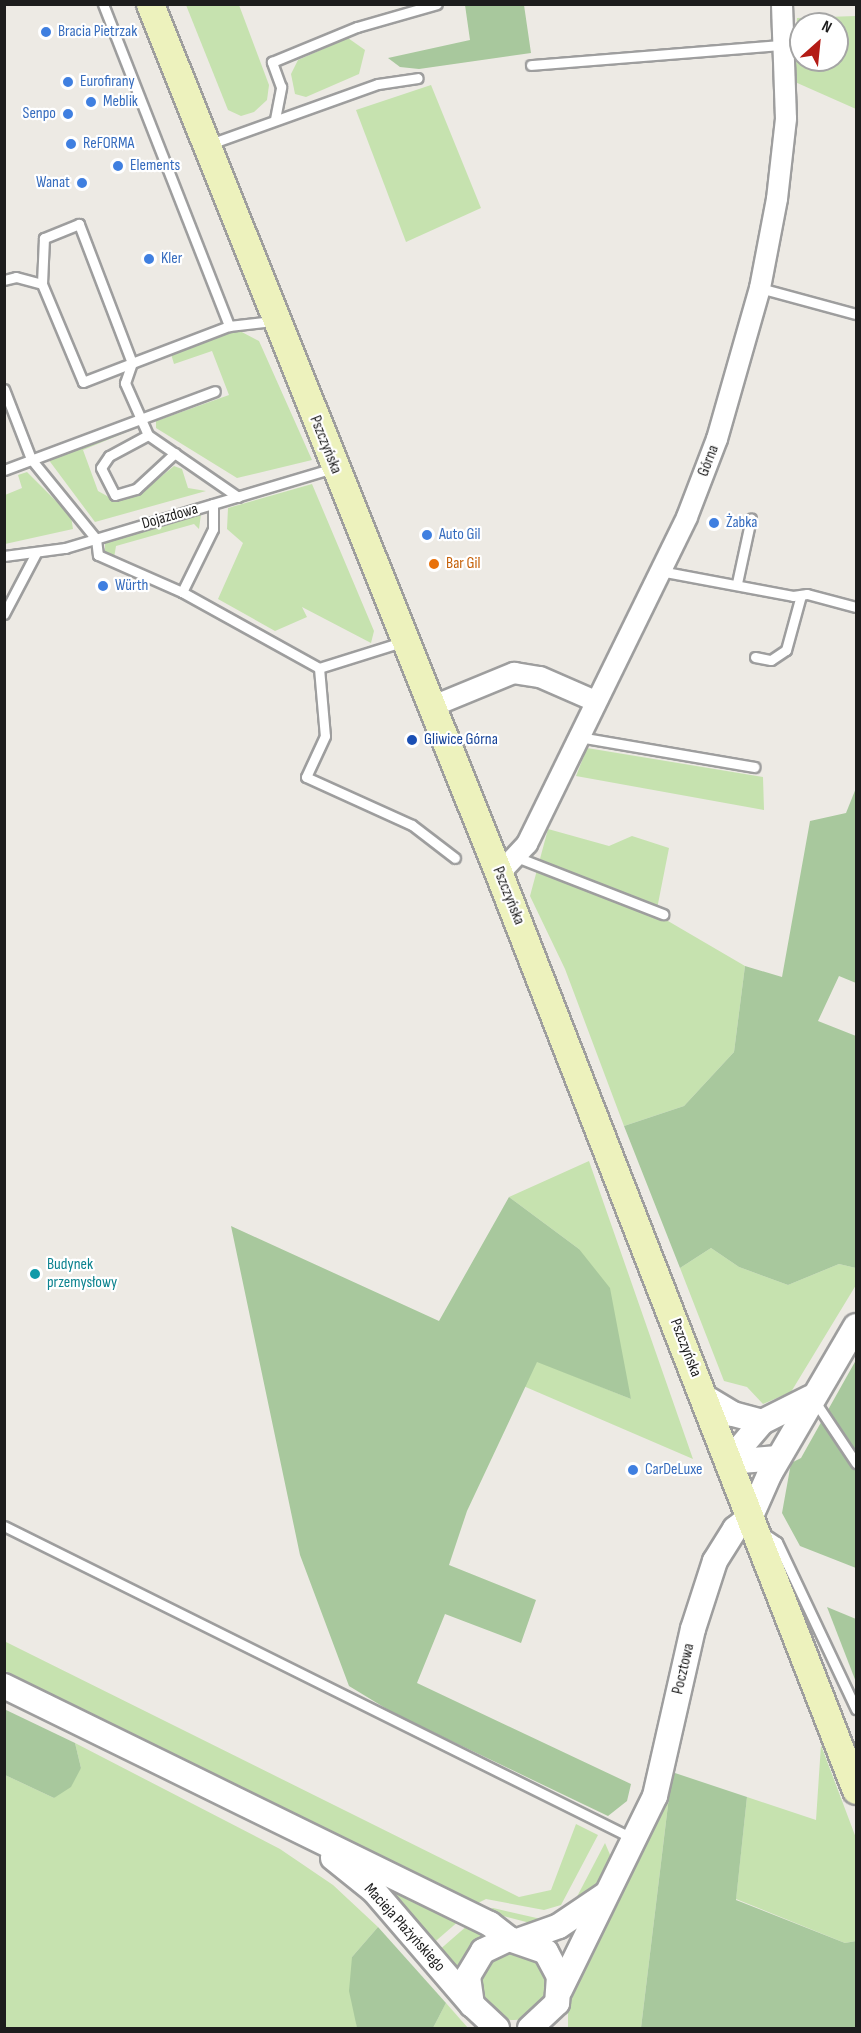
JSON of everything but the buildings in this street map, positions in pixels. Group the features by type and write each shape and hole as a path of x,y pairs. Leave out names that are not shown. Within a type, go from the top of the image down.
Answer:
{"main road":[{"name":"Pszczyńska","path":"150,4 431,707 509,866 703,1396 856,1790"}],"street":[{"name":"Górna","path":"509,866 578,737 660,571 717,440 760,288 786,119 782,4"},
{"path":"431,707 514,673 540,677 595,701"},
{"name":"Pocztowa","path":"559,1997 636,1840 655,1796 708,1577 727,1541 753,1522 778,1458 856,1326"},
{"path":"703,1396 733,1414 762,1422"},
{"path":"728,1462 762,1422 813,1397"},
{"path":"728,1462 778,1458"},
{"name":"Macieja Płażyńskiego","path":"4,1686 490,1924 515,1940 534,1944 554,1963 559,1997 559,2028"},
{"name":"Macieja Płażyńskiego","path":"239,1800 323,1850 374,1891 485,2020"},
{"name":"Pocztowa","path":"485,2020 468,1984 474,1963 495,1943 515,1940 559,1926 609,1891"},
{"path":"531,2028 559,1997"}],"lane":[{"path":"103,4 229,326"},
{"path":"275,119 281,87 272,62 357,27 436,4"},
{"path":"531,65 782,45"},
{"path":"205,146 275,119 378,84 418,78"},
{"path":"238,497 148,435 125,383 132,363 79,224 44,238 42,284 83,382 132,363 229,326 275,321"},
{"path":"4,280 16,276 42,284"},
{"path":"760,288 856,314"},
{"path":"5,390 32,459 96,538 98,555 182,592 319,668 405,642"},
{"path":"4,470 214,391"},
{"path":"148,435 108,456 100,468 115,495 136,489 175,453"},
{"name":"Dojazdowa","path":"4,556 36,553 96,538 334,468"},
{"path":"182,592 213,530 213,504"},
{"path":"737,583 751,518"},
{"path":"4,614 36,553"},
{"path":"660,571 737,583 856,607"},
{"path":"755,657 771,660 786,650 801,595"},
{"path":"319,668 325,736 306,777 412,825 454,858"},
{"path":"578,737 754,767"},
{"path":"509,866 663,914"},
{"path":"813,1397 856,1462"},
{"path":"753,1522 777,1542 856,1709"},
{"path":"4,1526 636,1840"}],"green space":[{"path":"186,5 239,5 269,85 267,100 254,112 241,116 228,110"},
{"path":"465,5 524,5 531,53 419,69 400,67 388,58 470,40"},
{"path":"849,16 856,16 856,109 795,82 795,72 849,72"},
{"path":"348,38 365,50 359,74 306,97 295,94 291,74 298,60"},
{"path":"431,85 481,208 406,242 356,110"},
{"path":"238,330 259,341 312,460 237,478 156,428 156,421 229,395 212,351 174,364 171,354"},
{"path":"134,429 83,450 98,491 116,501 141,493 174,466 182,469 188,488 206,491 95,522 48,459"},
{"path":"27,472 71,516 73,529 5,544 5,495 22,488 18,475"},
{"path":"312,484 374,631 371,643 302,607 307,617 275,631 218,599 243,543 227,529 228,508"},
{"path":"201,514 199,529 194,524 116,546 114,558 105,559 105,543"},
{"path":"587,748 763,777 764,810 576,776"},
{"path":"856,788 856,983 839,976 818,1021 856,1036 856,1268 839,1264 788,1285 739,1267 711,1248 680,1268 624,1126 684,1106 734,1052 745,966 782,977 810,821 846,813"},
{"path":"548,829 609,846 632,836 669,848 656,914 745,966 734,1052 684,1106 624,1126 565,969 530,896"},
{"path":"589,1161 693,1459 521,1385 537,1361 631,1399 579,1249 509,1197"},
{"path":"509,1197 579,1249 610,1288 631,1399 537,1362 467,1511 449,1565 536,1600 521,1643 445,1614 417,1683 631,1784 627,1801 608,1816 395,1714 349,1686 300,1555 231,1226 439,1321"},
{"path":"711,1248 739,1267 788,1285 839,1264 856,1268 856,1285 791,1392 763,1404 747,1387 724,1381 680,1268"},
{"path":"856,1360 856,1568 800,1546 782,1513 791,1463 801,1458"},
{"path":"827,1607 856,1619 856,1682"},
{"path":"4,1641 519,1897 551,1890 576,1824 598,1835 561,1905 544,1910 486,1899 474,1905 5,1671"},
{"path":"4,1709 75,1743 81,1768 71,1787 54,1798 5,1775"},
{"path":"75,1743 280,1849 333,1885 378,1927 352,1957 357,2028 5,2028 5,1775 54,1798 81,1768"},
{"path":"821,1745 856,1838 856,1941 845,1943 736,1899 747,1797 816,1820"},
{"path":"672,1772 641,2028 568,2028 568,2004 580,1972 650,1838"},
{"path":"672,1772 747,1797 736,1900 845,1943 856,1941 856,2028 641,2028"},
{"path":"605,1843 611,1857 606,1880 575,1912 534,1924 484,1911 493,1908 541,1919 569,1912"},
{"path":"373,1879 460,1920 430,1946"},
{"path":"468,1925 489,1934 458,1979 437,1952"},
{"path":"378,1927 446,2003 433,2028 357,2028 349,1991 352,1957"},
{"path":"521,1952 533,1958 542,1967 548,1979 546,1999 538,2010 521,2020 507,2020 490,2010 482,1999 480,1979 490,1962 501,1954"},
{"path":"446,2003 468,2028 433,2028"}],"place":[{"name":"Bracia Pietrzak","path":"46,32"},
{"name":"Eurofirany","path":"68,82"},
{"name":"Meblik","path":"91,102"},
{"name":"Senpo","path":"68,114"},
{"name":"ReFORMA","path":"71,144"},
{"name":"Elements","path":"118,166"},
{"name":"Wanat","path":"82,183"},
{"name":"Kler","path":"149,259"},
{"name":"Żabka","path":"714,523"},
{"name":"Auto Gil","path":"427,535"},
{"name":"Bar Gil","path":"434,564"},
{"name":"Würth","path":"103,586"},
{"name":"Gliwice Górna","path":"412,740"},
{"name":"Budynek przemysłowy","path":"35,1274"},
{"name":"CarDeLuxe","path":"633,1470"}]}
